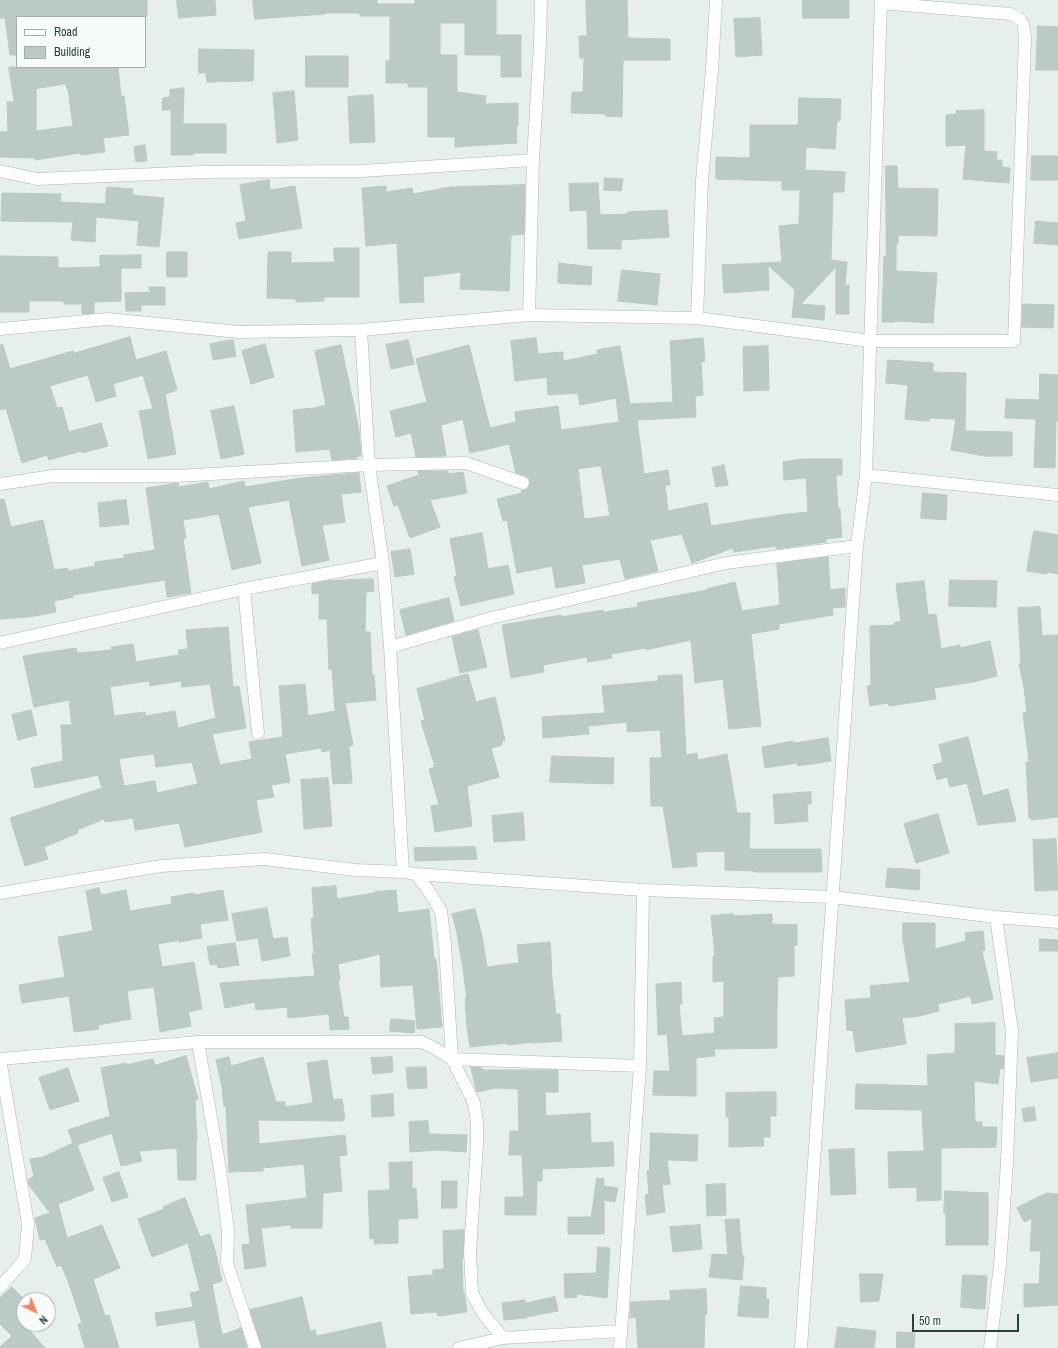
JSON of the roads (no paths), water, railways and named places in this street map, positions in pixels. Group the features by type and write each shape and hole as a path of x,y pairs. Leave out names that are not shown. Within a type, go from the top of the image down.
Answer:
{"street":[{"path":"529,315 533,160 541,0"},
{"path":"697,318 702,180 716,0"},
{"path":"0,329 108,319 239,332 361,330 529,315 697,318 870,341 1014,341 1025,39 1024,25 1018,17 1010,14 881,2 870,341 866,474 857,546 801,1348"},
{"path":"0,171 37,179 202,172 362,170 533,160"},
{"path":"361,330 369,465 383,563 390,647 403,872"},
{"path":"0,484 52,476 176,476 369,465 466,463 523,483"},
{"path":"866,474 1058,495"},
{"path":"390,647 491,618 726,563 857,546"},
{"path":"0,643 244,589 383,563"},
{"path":"244,589 258,733"},
{"path":"0,893 161,866 264,859 356,870 403,872 643,890 832,897 996,917 1058,922"},
{"path":"416,874 441,911 445,945 452,1059 474,1103 477,1122 470,1251 472,1293 482,1312 503,1338"},
{"path":"620,1348 640,1066 643,890"},
{"path":"990,1348 1000,1265 1007,1162 1012,1031 996,917"},
{"path":"0,1287 25,1259 28,1224 0,1059 198,1042 422,1042 452,1059 640,1066"},
{"path":"198,1042 220,1169 227,1223 227,1263 255,1348"},
{"path":"459,1348 503,1338 621,1331"}]}
